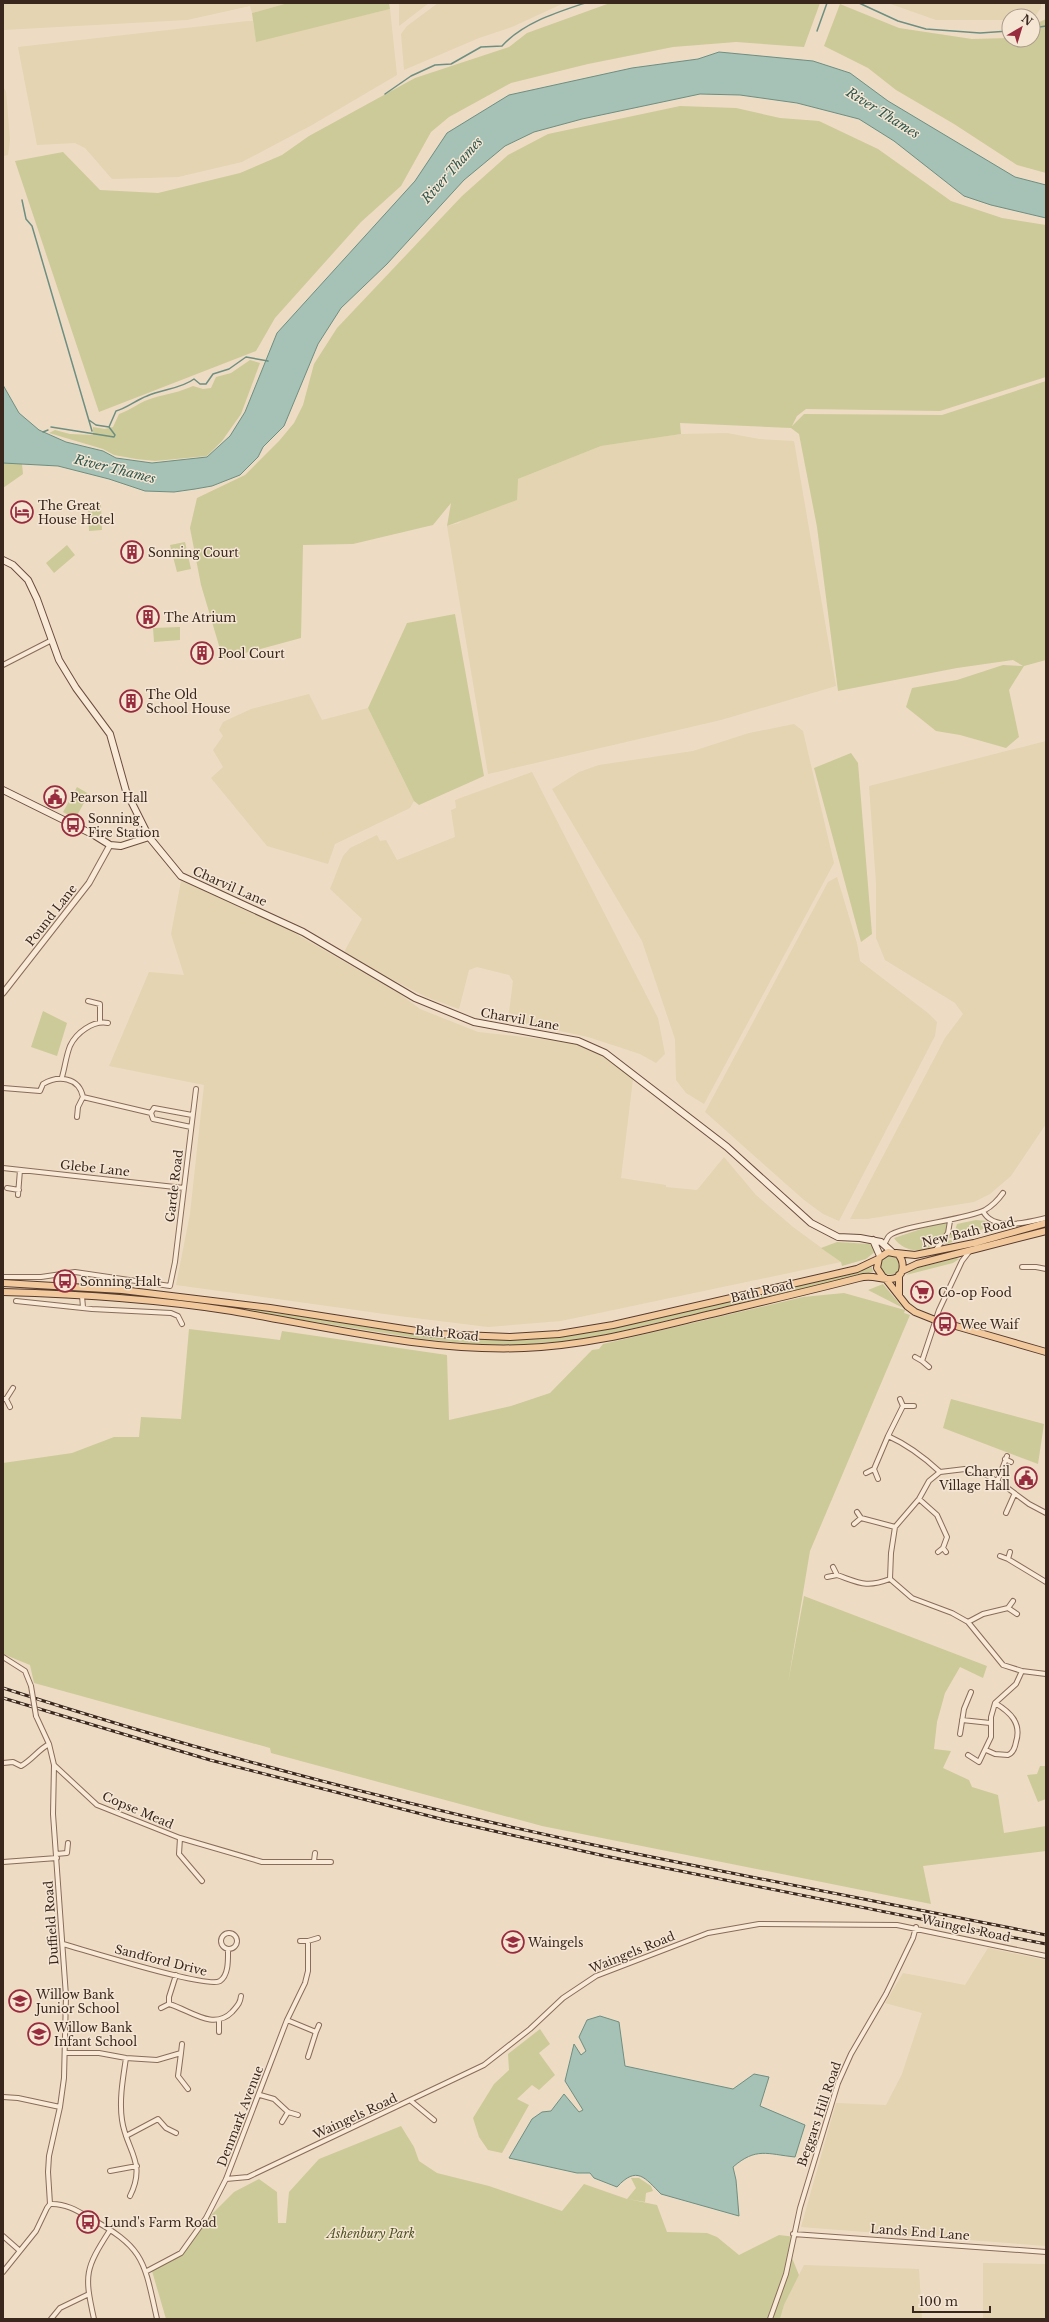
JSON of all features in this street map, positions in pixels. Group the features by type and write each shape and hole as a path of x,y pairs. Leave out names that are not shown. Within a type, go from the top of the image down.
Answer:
{"main road":[{"name":"Charvil Lane","path":"3,560 13,565 28,580 37,599 50,641 59,660 76,688 110,734 126,791 149,837 182,876 303,932 415,998 474,1022 578,1041 605,1053 726,1148 810,1223 838,1237 873,1240 884,1244 893,1252"},
{"path":"3,790 94,835 110,845 121,846 149,837"},
{"name":"New Bath Road","path":"893,1252 915,1255 997,1237 1046,1223"},
{"name":"New Bath Road","path":"901,1273 917,1264 969,1252 1046,1231"},
{"path":"873,1240 879,1258 877,1270 910,1309 935,1320 1046,1352"},
{"name":"Bath Road","path":"3,1283 82,1286 218,1301 436,1334 510,1337 559,1334 613,1325 857,1269 879,1258 886,1252 893,1252"},
{"path":"893,1252 902,1260 899,1295"},
{"name":"Bath Road","path":"3,1292 82,1296 203,1307 458,1347 525,1348 567,1345 598,1340 776,1299 865,1276 892,1279 901,1273"},
{"path":"82,1286 82,1296"}],"street":[{"path":"3,665 50,641"},
{"name":"Pound Lane","path":"3,993 89,883 110,845"},
{"path":"88,1001 105,1006"},
{"path":"100,1004 100,1022"},
{"path":"62,1077 70,1046 87,1028 100,1022 108,1023"},
{"path":"3,1088 40,1091 43,1084 51,1079 62,1077 76,1084 83,1097 151,1113"},
{"name":"Garde Road","path":"3,1277 41,1277 75,1272 170,1286 196,1089"},
{"path":"77,1117 78,1107 83,1097"},
{"path":"151,1113 154,1108 192,1115"},
{"path":"151,1113 154,1119 191,1126"},
{"name":"Glebe Lane","path":"3,1168 184,1188"},
{"path":"7,1188 18,1192 20,1170"},
{"path":"884,1244 889,1236 899,1230 950,1221 983,1211 990,1207 1003,1193"},
{"path":"983,1211 993,1220 1015,1225 1046,1218"},
{"path":"935,1251 945,1238 949,1229 950,1221"},
{"path":"922,1361 935,1320 962,1261 969,1252"},
{"path":"1022,1268 1036,1266 1046,1269"},
{"path":"82,1296 82,1307"},
{"path":"16,1301 171,1313 178,1316 182,1324"},
{"path":"914,1357 929,1367"},
{"path":"10,1407 5,1399 13,1388"},
{"path":"866,1473 874,1469 903,1406 900,1399"},
{"path":"903,1406 914,1406"},
{"path":"888,1436 905,1444 925,1457 940,1472"},
{"path":"997,1482 1006,1457 1011,1462"},
{"path":"874,1469 878,1479"},
{"path":"890,1579 891,1554 896,1527 919,1499 929,1481 940,1472 965,1469 981,1472 1046,1513"},
{"path":"1006,1513 1014,1494"},
{"path":"919,1499 937,1515 947,1537 945,1550 938,1552"},
{"path":"857,1512 861,1518 896,1527"},
{"path":"854,1524 861,1518"},
{"path":"1008,1559 1010,1552"},
{"path":"1000,1556 1008,1559 1046,1582"},
{"path":"833,1567 837,1575"},
{"path":"827,1577 837,1575 862,1584 873,1585 890,1579"},
{"path":"890,1579 912,1598 968,1622 999,1662 1022,1671 1046,1674"},
{"path":"968,1622 983,1614 1008,1608 1013,1601"},
{"path":"1008,1608 1017,1614"},
{"name":"Duffield Road","path":"3,1657 25,1670 31,1686 36,1716 49,1744 54,1765 53,1814 66,1996 65,2054 60,2107 49,2156 48,2172 50,2204"},
{"path":"968,1755 979,1762 991,1737 991,1712 995,1703 1016,1684 1022,1671"},
{"path":"960,1734 964,1709 971,1692"},
{"path":"986,1750 995,1754 1008,1755 1014,1750 1018,1738 1017,1722 1006,1710 995,1703"},
{"path":"962,1720 990,1723"},
{"path":"3,1763 13,1762 21,1766 31,1761 40,1749 49,1744"},
{"name":"Copse Mead","path":"54,1765 97,1805 180,1838 262,1862 331,1862"},
{"name":"Copse Mead","path":"180,1838 179,1854 202,1881"},
{"path":"3,1862 67,1854 68,1843"},
{"path":"314,1853 314,1861"},
{"name":"Waingels Road","path":"226,2179 248,2177 484,2065 530,2029 563,1998 596,1976 708,1933 759,1924 897,1925 916,1927 1046,1956"},
{"name":"Beggars Hill Road","path":"770,2319 786,2274 793,2234 814,2158 838,2083 851,2054 889,1988 913,1938 916,1927"},
{"path":"300,1941 308,1941 318,1938"},
{"name":"Denmark Avenue","path":"147,2271 181,2253 206,2218 226,2179 260,2095 287,2020 307,1977 308,1941"},
{"name":"Sandford Drive","path":"63,1944 176,1976 216,1983 222,1980 227,1971 228,1949"},
{"path":"169,2004 169,1997 176,1976"},
{"path":"161,2008 169,2004 182,2008 198,2016 219,2020 224,2019 239,2004 241,1996"},
{"path":"219,2020 219,2032"},
{"path":"287,2020 316,2032"},
{"path":"308,2057 319,2025"},
{"path":"182,2044 178,2076 188,2089"},
{"path":"65,2054 99,2053 126,2058 157,2060 181,2053"},
{"path":"126,2058 121,2118 137,2166 135,2186 130,2196"},
{"path":"260,2095 280,2103 288,2112 298,2115"},
{"path":"3,2098 18,2098 60,2107"},
{"path":"411,2100 434,2120"},
{"path":"282,2122 288,2112"},
{"path":"155,2114 166,2128 176,2133"},
{"path":"126,2136 158,2119"},
{"path":"110,2172 137,2166"},
{"path":"3,2272 36,2231 50,2204 58,2203 74,2209 110,2230 131,2245 141,2258 147,2271 157,2319"},
{"path":"94,2319 87,2273 92,2258 110,2230"},
{"name":"Lands End Lane","path":"793,2234 1046,2252"},
{"path":"3,2236 20,2251"},
{"path":"51,2319 60,2308 89,2294"}],"shaded area":[{"path":"3,3 288,3 252,13 250,6 187,20 3,30"},
{"path":"399,3 429,3 399,26"},
{"path":"438,3 564,3 512,27 479,38 404,70 401,34 407,26"},
{"path":"888,3 1041,3 1041,8 1001,8 1001,20 936,20"},
{"path":"390,9 397,75 312,125 242,162 178,177 112,179 85,148 75,143 37,145 18,47 248,21 253,21 256,41"},
{"path":"3,87 6,91 10,140 8,155 3,156"},
{"path":"727,433 759,439 794,441 836,686 721,720 488,774 447,526 459,523 518,479 601,446 681,434"},
{"path":"309,694 322,720 368,708 414,801 410,808 335,844 328,864 267,846 211,778 223,767 213,750 223,736 219,730 223,722 251,709"},
{"path":"794,724 803,731 834,863 704,1104 686,1093 676,1080 675,1039 642,941 552,789 579,772 599,765 693,751 749,733"},
{"path":"1046,741 1046,1124 1011,1176 990,1194 974,1202 867,1219 850,1219 945,1038 963,1014 955,1003 885,960 876,938 876,883 869,786"},
{"path":"532,772 658,1018 665,1054 656,1063 640,1054 588,1037 508,1020 513,981 509,975 477,967 469,970 459,1009 426,997 343,954 362,919 330,889 343,856 350,848 377,835 380,841 386,840 397,860 455,837 451,810 456,808 455,800"},
{"path":"837,877 857,943 860,961 928,1013 937,1022 935,1036 839,1221 823,1214 804,1200 705,1112 828,882"},
{"path":"181,881 265,916 400,994 420,1009 478,1032 570,1042 601,1050 633,1079 621,1178 666,1185 666,1187 697,1190 724,1157 756,1195 793,1227 841,1262 561,1321 488,1327 176,1285 190,1214 204,1085 109,1066 149,972 184,975 171,934"},
{"path":"988,1948 1046,1960 1046,2246 801,2227 836,2103 886,2105 902,2074 922,2013 885,2003 903,1973 965,1985"},
{"path":"983,2263 1046,2264 1046,2319 983,2319"},
{"path":"804,2265 919,2269 922,2319 780,2319 784,2305"}],"green space":[{"path":"288,3 389,3 390,9 256,42 252,13"},
{"path":"610,3 820,3 804,47 736,42 673,47 588,64 511,83 449,117 431,132 401,186 361,222 275,318 256,351 99,412 15,161 63,152 100,190 158,193 240,173 282,155 309,136 415,78 509,47 527,33"},
{"path":"840,4 899,28 972,39 1001,38 1001,48 1041,48 1041,21 1046,19 1046,173 1017,165 954,124 896,90 868,68 824,46"},
{"path":"680,106 736,108 780,118 819,121 878,149 951,201 1002,218 1046,225 1046,377 940,411 806,409 797,416 792,426 804,414 942,415 1046,381 1046,660 1024,666 1009,690 1019,737 1006,748 960,735 936,731 906,707 912,688 957,680 1003,665 1023,666 1013,660 957,668 838,691 817,527 799,434 791,428 680,423 681,434 601,446 518,479 517,500 447,526 451,503 433,525 353,544 303,545 301,638 223,659 201,585 190,528 197,498 245,475 279,441 294,423 303,405 314,364 337,328 462,196 508,155 548,134"},
{"path":"250,360 260,363 241,414 222,441 207,456 155,461 136,459 114,455 103,449 49,433 55,430 70,434 93,435 93,427 105,429 113,427 119,414 140,403 193,386 203,389 211,388 216,377 231,373"},
{"path":"3,463 22,464 23,474 3,488"},
{"path":"88,504 101,504 102,530 89,531"},
{"path":"185,542 191,569 177,572 170,545"},
{"path":"67,545 75,555 54,573 46,563"},
{"path":"455,614 484,776 419,805 414,801 368,708 407,623"},
{"path":"180,627 180,640 154,642 153,628"},
{"path":"851,753 858,763 872,934 861,942 814,768"},
{"path":"77,787 89,794 75,819 63,812"},
{"path":"43,1011 67,1023 57,1056 31,1047"},
{"path":"976,1220 988,1221 988,1227 945,1245 947,1241 961,1237 949,1238 951,1234 954,1234 957,1224"},
{"path":"939,1223 949,1223 946,1232 941,1240 926,1249 909,1249 901,1245 894,1238"},
{"path":"837,1242 870,1244 876,1251 866,1259 842,1266 841,1262 821,1248"},
{"path":"890,1255 897,1258 900,1265 897,1272 890,1275 883,1272 880,1265 883,1258"},
{"path":"956,1258 959,1259 953,1263 906,1275 914,1269"},
{"path":"872,1267 873,1272 587,1339 518,1345 487,1345 422,1339 214,1306 85,1292 90,1290 233,1306 425,1336 464,1339 519,1339 568,1336 612,1328"},
{"path":"883,1284 903,1308 868,1290"},
{"path":"844,1293 905,1310 904,1313 910,1315 810,1551 788,1683 804,1596 987,1666 983,1678 960,1667 945,1693 937,1722 934,1749 951,1751 943,1768 969,1780 972,1787 998,1795 1004,1833 1046,1826 1046,1851 923,1866 931,1904 542,1826 271,1753 270,1748 34,1683 30,1665 3,1654 3,1463 72,1453 114,1437 139,1437 141,1417 181,1419 189,1329 280,1340 282,1331 447,1355 449,1420 511,1406 550,1393 592,1350 599,1349 603,1344 803,1297"},
{"path":"951,1399 1044,1424 1038,1464 943,1428"},
{"path":"1040,1766 1046,1766 1046,1799 1038,1802 1027,1775 1037,1774"},
{"path":"540,2029 550,2044 539,2053 555,2075 539,2090 532,2085 517,2099 529,2105 502,2153 488,2150 479,2137 473,2118 494,2084 509,2070 508,2054"},
{"name":"Ashenbury Park","path":"401,2126 414,2147 419,2161 437,2173 489,2186 562,2211 584,2184 627,2199 636,2188 631,2178 639,2178 651,2186 653,2191 646,2193 645,2202 628,2199 657,2205 667,2232 707,2233 717,2237 739,2255 779,2235 796,2237 792,2258 799,2275 784,2305 780,2319 166,2319 152,2271 181,2255 211,2215 234,2192 259,2179 277,2192 278,2223 286,2223 289,2192 319,2159"}],"water":[{"name":"River Thames","path":"719,52 813,61 850,73 888,101 1015,177 1046,185 1046,218 991,205 964,196 894,141 859,119 797,103 740,95 700,94 582,119 534,132 505,146 464,180 387,264 341,308 318,344 284,426 263,447 258,457 240,475 212,486 195,489 174,492 145,491 109,479 58,466 3,463 3,385 19,413 39,430 66,442 103,451 116,458 152,463 207,457 230,436 245,412 277,333 415,181 447,133 509,95 632,68 698,59"},
{"path":"600,2016 619,2022 625,2066 733,2089 754,2074 769,2077 760,2106 805,2125 795,2157 762,2153 755,2154 733,2167 736,2180 739,2216 661,2194 640,2176 635,2175 630,2177 624,2180 617,2187 594,2178 590,2173 577,2173 509,2158 532,2119 542,2112 551,2111 564,2094 579,2112 583,2110 565,2081 574,2044 581,2055 586,2051 579,2037 587,2020"}],"waterway":[{"path":"385,94 411,76 435,65 451,64 481,47 502,46 510,38 530,25 551,15 585,3"},
{"path":"817,31 827,3"},
{"path":"859,3 898,21 926,29 980,33 1001,32"},
{"path":"1041,27 1046,26"},
{"path":"22,200 26,219 32,226 92,431"},
{"path":"51,427 114,437 115,435 109,427 116,411 143,398 183,385 194,379 200,384 206,384 213,374 229,369 246,357 268,361"},
{"path":"89,420 96,425 109,427"},
{"path":"43,432 48,430"}],"railway":[{"path":"3,1688 154,1735 306,1777 459,1815 667,1860 1046,1935"},
{"path":"3,1698 210,1760 445,1820 605,1856 1046,1944"}],"place":[{"name":"The Great House Hotel","path":"22,512"},
{"name":"Sonning Court","path":"132,552"},
{"name":"The Atrium","path":"148,617"},
{"name":"Pool Court","path":"202,653"},
{"name":"The Old School House","path":"131,701"},
{"name":"Pearson Hall","path":"55,797"},
{"name":"Sonning Fire Station","path":"73,825"},
{"name":"Sonning Halt","path":"65,1281"},
{"name":"Co-op Food","path":"922,1292"},
{"name":"Wee Waif","path":"945,1324"},
{"name":"Charvil Village Hall","path":"1026,1478"},
{"name":"Waingels","path":"513,1942"},
{"name":"Willow Bank Junior School","path":"20,2001"},
{"name":"Willow Bank Infant School","path":"39,2034"},
{"name":"Lund's Farm Road","path":"88,2222"}]}
